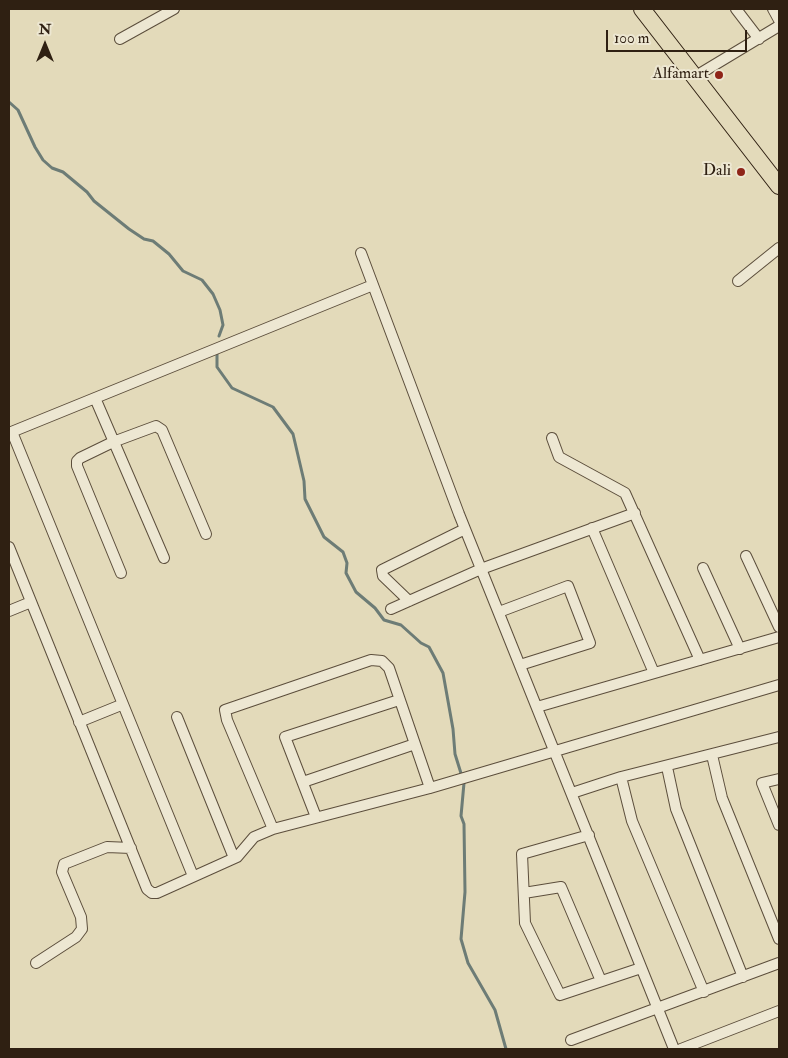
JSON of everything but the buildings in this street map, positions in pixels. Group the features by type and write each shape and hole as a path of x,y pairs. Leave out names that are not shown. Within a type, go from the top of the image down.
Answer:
{"main road":[{"path":"642,9 696,76 779,186"}],"street":[{"path":"120,39 174,9"},
{"path":"736,9 759,39"},
{"path":"773,9 779,20"},
{"path":"696,76 779,26"},
{"path":"738,281 779,248"},
{"path":"361,253 465,529 674,1049"},
{"path":"193,876 10,433 373,285"},
{"path":"95,398 164,558"},
{"path":"121,573 77,466 80,458 113,442 156,426 162,430 206,534"},
{"path":"552,438 559,457 622,490 635,513 700,660"},
{"path":"391,609 481,569 635,513"},
{"path":"592,528 654,673"},
{"path":"409,601 383,576 382,570 465,529"},
{"path":"9,547 147,889 152,893 157,893 234,858 254,837 272,828 430,788 779,684"},
{"path":"746,556 779,627"},
{"path":"703,568 740,649"},
{"path":"498,612 568,586 590,643 520,665"},
{"path":"9,611 31,602"},
{"path":"537,706 779,637"},
{"path":"272,828 227,720 226,710 370,660 382,661 389,668 430,788"},
{"path":"316,817 285,737 399,700"},
{"path":"79,722 121,705"},
{"path":"177,716 234,858"},
{"path":"572,792 621,777 667,767 779,737"},
{"path":"303,782 415,744"},
{"path":"712,755 722,798 779,939"},
{"path":"667,767 676,809 743,977"},
{"path":"621,777 632,821 704,992"},
{"path":"779,779 762,783 779,825"},
{"path":"589,835 522,854 525,923 560,996 641,968"},
{"path":"36,964 76,937 82,929 81,917 62,872 64,864 107,847 131,848"},
{"path":"524,893 562,887 601,981"},
{"path":"571,1040 779,963"},
{"path":"681,1049 779,1011"}],"waterway":[{"path":"9,102 18,110 43,160 52,168 63,172 87,192 94,201 129,229 144,239 153,241 169,254 183,271 202,280 213,294 220,310 223,325 219,336"},
{"path":"217,353 217,367 232,388 273,407 293,434 304,481 305,499 324,537 343,552 347,563 346,573 356,592 375,608 384,620 401,625 421,643 429,647 443,673 453,729 455,754 464,783 461,816 464,824 465,892 461,939 468,963 495,1010 506,1049"}],"place":[{"name":"Alfamart","path":"719,75"},
{"name":"Dali","path":"741,172"}]}
